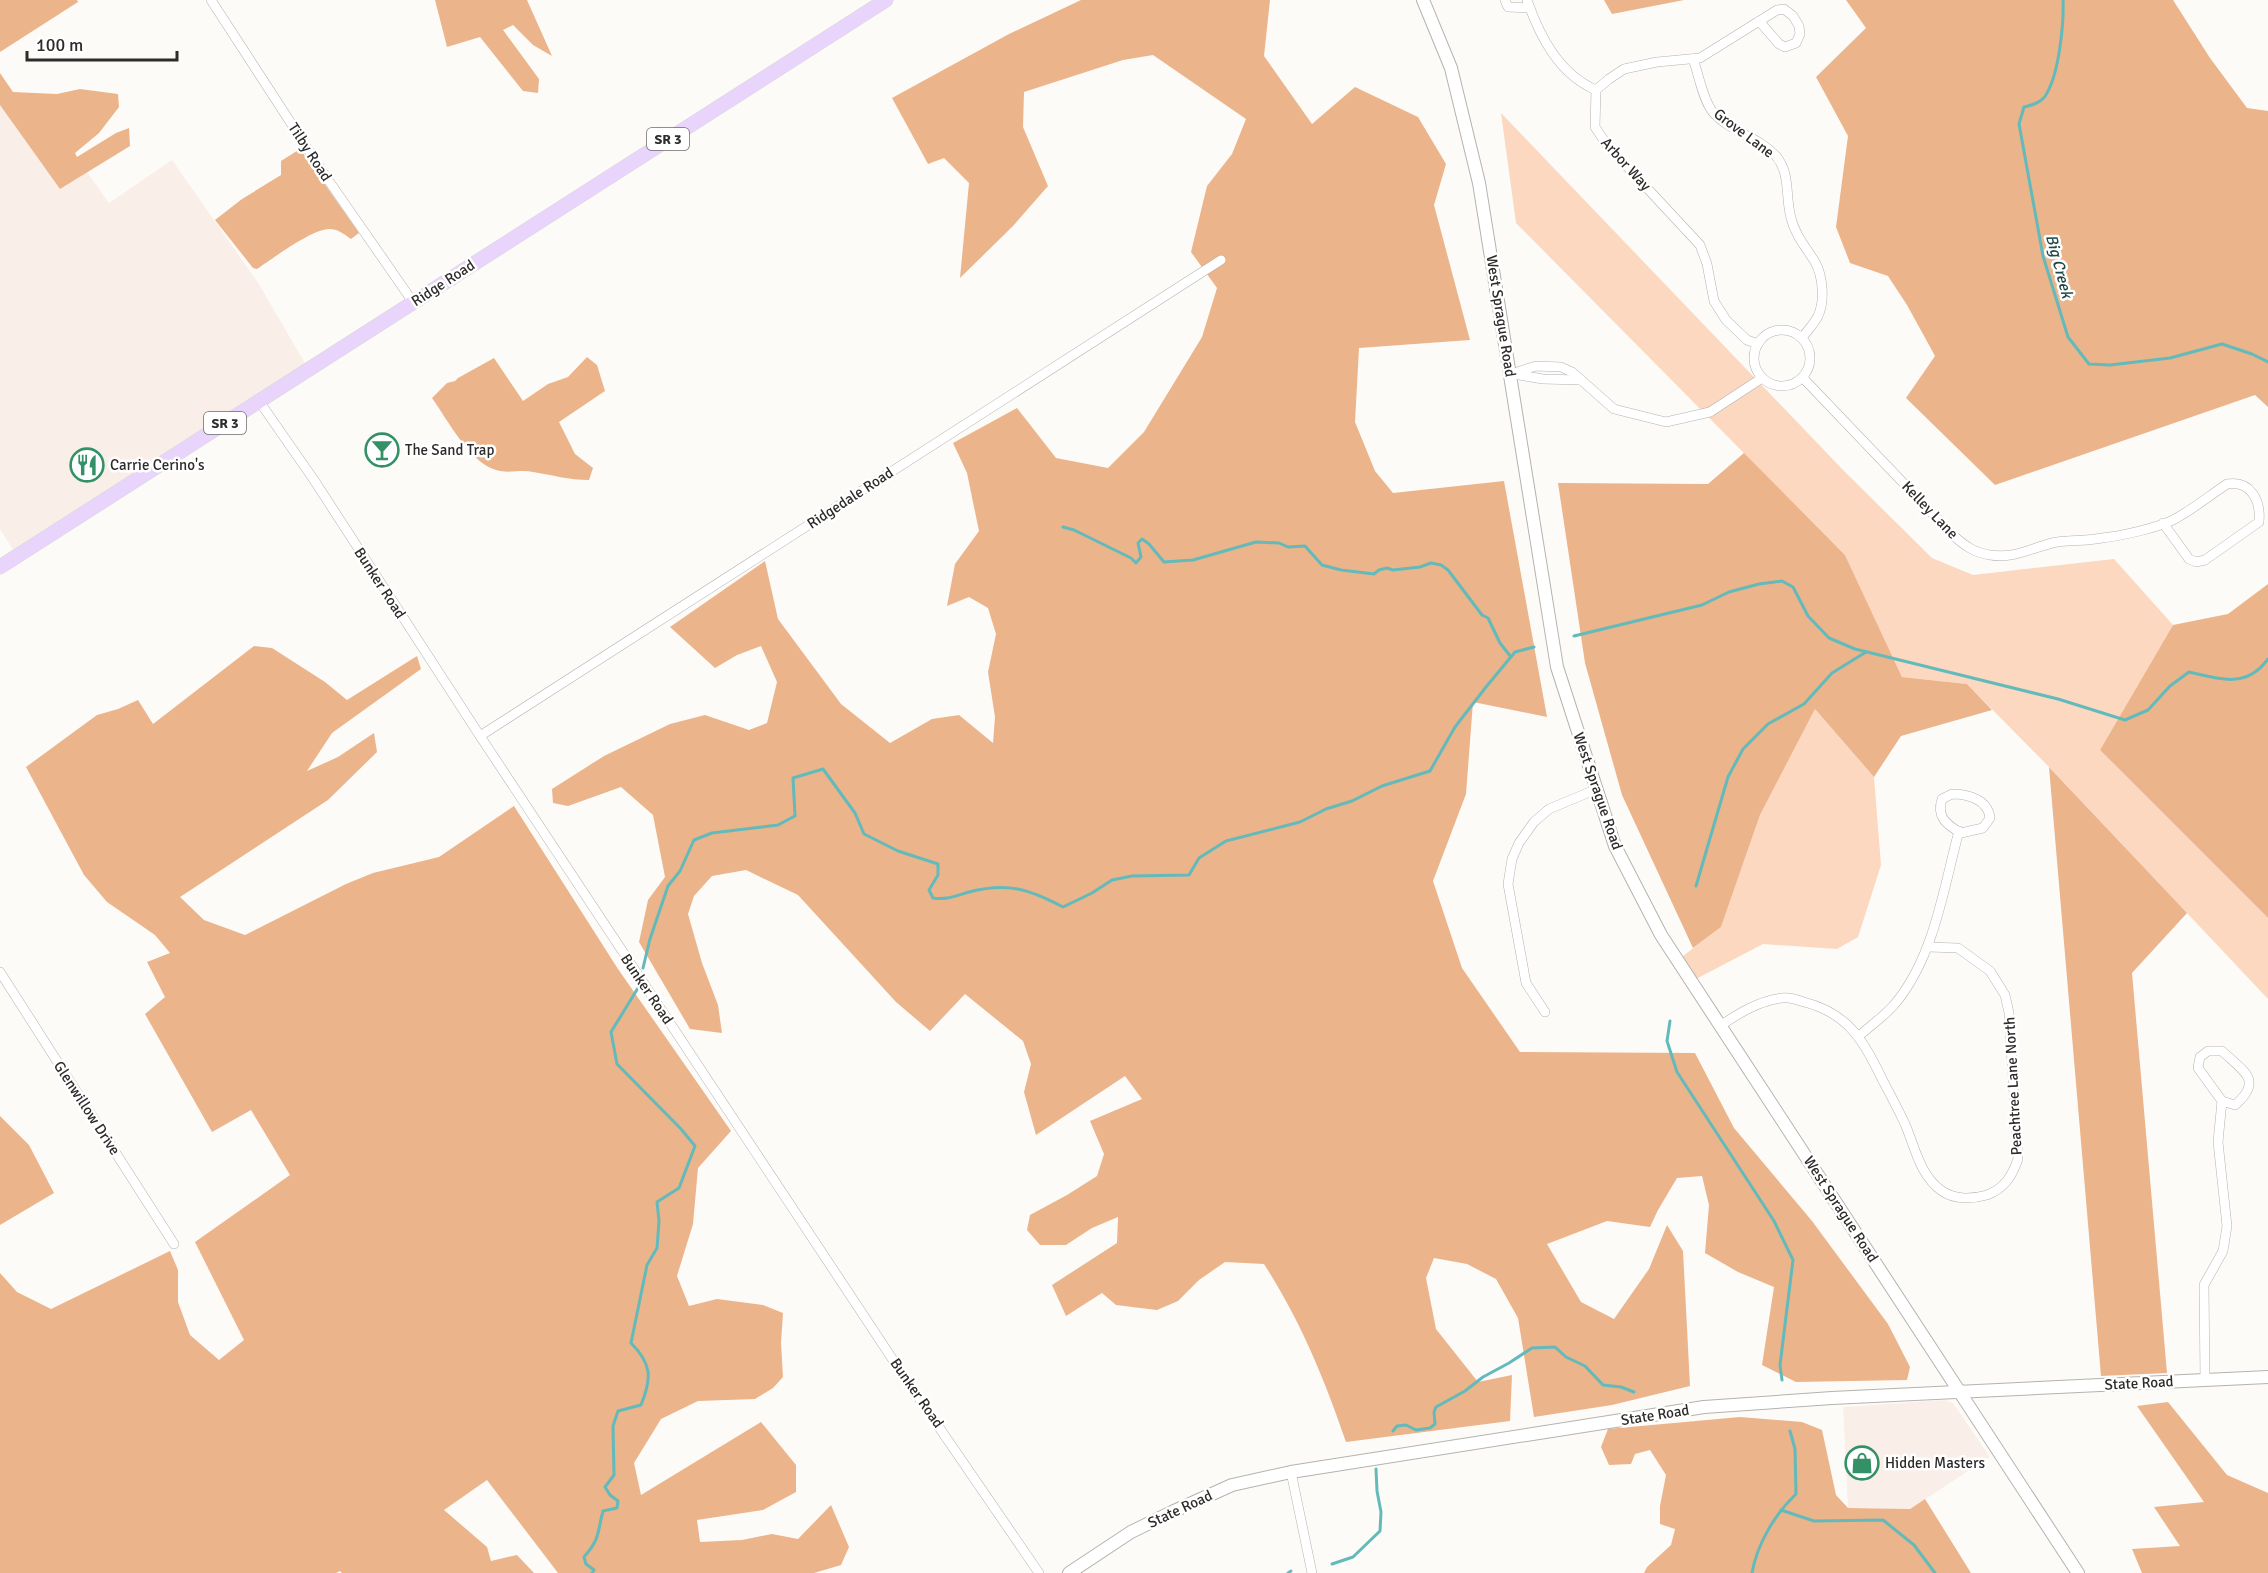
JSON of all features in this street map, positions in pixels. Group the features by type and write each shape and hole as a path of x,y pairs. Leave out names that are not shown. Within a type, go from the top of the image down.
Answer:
{"main road":[{"name":"Ridge Road","path":"0,567 886,0"}],"street":[{"name":"Tilby Road","path":"211,0 324,174 413,302"},
{"name":"West Sprague Road","path":"1423,0 1451,68 1479,183 1557,667 1615,846 1661,935 2078,1573"},
{"path":"1505,0 1508,7 1528,4 1547,45 1566,72 1582,84 1596,90 1624,69 1657,62 1700,58 1777,9 1784,9 1793,16 1799,26 1800,34 1796,43 1785,47 1779,44 1759,21"},
{"name":"Grove Lane","path":"1693,59 1707,103 1713,112 1731,127 1761,143 1777,158 1787,180 1790,215 1796,233 1820,271 1822,296 1818,315 1802,338"},
{"name":"Arbor Way","path":"1596,90 1595,127 1607,145 1700,245 1707,264 1714,301 1726,320 1747,340 1758,344"},
{"name":"Ridgedale Road","path":"480,736 1221,260"},
{"path":"1778,330 1787,330 1802,338 1810,354 1808,371 1803,378 1787,387 1769,384 1756,371 1754,362 1758,344 1763,337 1778,330"},
{"path":"1511,374 1536,366 1561,367 1572,372 1614,410 1666,422 1710,412 1762,378"},
{"name":"Kelley Lane","path":"1803,378 1954,536 1976,552 1991,555 2019,555 2037,547 2060,542 2103,538 2163,523 2172,520 2227,484 2237,483 2245,486 2256,497 2260,511 2259,522 2205,560 2196,562 2189,559 2163,523"},
{"name":"Bunker Road","path":"259,401 324,495 480,736 899,1369 1039,1573"},
{"path":"1545,1012 1526,983 1508,884 1512,859 1519,843 1534,822 1549,809 1597,789"},
{"path":"1952,794 1980,801 1989,809 1990,818 1983,828 1974,831 1959,831 1948,825 1941,816 1942,800 1952,794"},
{"path":"1720,1026 1748,1008 1784,997 1821,1006 1844,1020 1859,1036 1892,1006 1904,991 1928,947 1959,831"},
{"name":"Peachtree Lane North","path":"1859,1036 1905,1125 1920,1163 1930,1179 1942,1191 1960,1198 1980,1197 1993,1192 2012,1177 2018,1159 2009,1012 2005,995 1990,972 1959,948 1928,947"},
{"name":"Glenwillow Drive","path":"0,972 174,1244"},
{"path":"2205,1380 2204,1286 2223,1251 2227,1226 2218,1142 2222,1101 2198,1068 2200,1057 2208,1051 2222,1051 2249,1077 2251,1086 2246,1095 2235,1105 2222,1101"},
{"name":"State Road","path":"1069,1573 1131,1532 1172,1512 1232,1485 1292,1472 1704,1407 1832,1398 2268,1377"},
{"path":"1292,1472 1312,1573"}],"shaded area":[{"path":"0,0 77,0 78,2 0,52"},
{"path":"435,0 527,0 552,56 533,45 513,25 503,30 539,79 538,93 523,91 480,37 447,47"},
{"path":"1081,0 1270,0 1264,56 1312,124 1355,87 1418,117 1446,164 1434,205 1470,340 1359,348 1355,422 1375,471 1393,493 1504,481 1547,717 1473,702 1466,794 1433,881 1462,968 1520,1052 1695,1053 1734,1128 1812,1221 1888,1324 1910,1367 1907,1380 1796,1382 1762,1365 1774,1287 1738,1272 1705,1253 1709,1205 1702,1176 1677,1178 1650,1227 1607,1221 1547,1244 1581,1302 1614,1319 1649,1269 1667,1225 1683,1251 1690,1386 1612,1405 1534,1417 1518,1318 1496,1279 1467,1264 1434,1258 1426,1278 1436,1329 1478,1382 1512,1375 1510,1421 1346,1442 1311,1351 1264,1264 1225,1262 1199,1280 1178,1301 1157,1310 1116,1305 1102,1293 1066,1316 1052,1285 1117,1243 1118,1217 1092,1228 1066,1245 1040,1245 1027,1230 1030,1215 1097,1176 1104,1154 1090,1121 1142,1099 1125,1076 1036,1135 1024,1092 1031,1064 1023,1041 965,994 930,1031 896,1002 798,895 746,870 712,876 694,896 688,914 702,963 718,1005 722,1033 690,1029 639,942 648,900 665,877 653,815 621,787 568,806 553,803 552,789 604,756 670,724 705,715 749,730 767,723 777,682 761,646 737,655 715,668 670,627 765,561 778,619 841,704 890,743 932,719 959,715 993,743 995,717 988,672 996,634 988,608 969,597 947,606 955,564 979,531 967,473 953,443 1017,408 1056,458 1108,468 1144,432 1202,337 1217,288 1191,252 1207,186 1232,154 1246,119 1153,55 1123,60 1024,92 1023,127 1048,186 1013,226 960,278 969,183 944,158 928,164 892,98 1009,34"},
{"path":"1604,0 1684,0 1612,14"},
{"path":"1846,0 2173,0 2210,58 2247,108 2268,111 2268,407 2255,395 1995,485 1906,398 1935,356 1888,276 1850,263 1836,227 1848,136 1816,77 1866,28"},
{"path":"0,73 13,92 57,94 80,89 118,94 119,107 99,133 75,153 77,157 116,133 129,128 130,146 60,189 0,105"},
{"path":"0,105 60,189 87,172 109,203 172,160 259,284 306,365 13,550 0,529"},
{"path":"1501,113 1844,471 1932,558 1973,575 2114,559 2173,625 2100,750 2268,918 2268,999 2055,773 1967,684 1902,677 1845,555 1516,223"},
{"path":"300,149 359,233 351,239 335,230 322,230 292,245 257,269 253,268 215,220 242,199 281,175 281,161"},
{"path":"587,357 597,365 605,391 559,422 575,454 593,468 589,480 528,471 501,471 486,466 468,450 432,398 447,383 455,381 494,358 523,401 548,384 568,377"},
{"path":"1744,453 1845,555 1902,677 1967,684 1992,710 1901,736 1874,777 1815,709 1760,815 1721,927 1693,948 1622,795 1585,663 1558,483 1708,484"},
{"path":"2268,584 2268,918 2100,750 2173,625 2228,614"},
{"path":"254,646 272,648 325,682 347,700 417,656 421,669 332,733 307,771 338,757 374,733 377,752 328,800 180,897 204,920 245,935 346,884 373,873 439,857 514,806 618,969 731,1131 698,1168 693,1224 677,1276 689,1306 717,1299 763,1305 783,1313 781,1343 783,1377 773,1388 755,1399 698,1401 661,1419 634,1463 641,1495 761,1422 796,1465 796,1492 763,1510 697,1520 700,1542 742,1540 772,1534 798,1539 831,1505 849,1547 841,1565 814,1573 558,1573 487,1480 444,1510 487,1547 491,1561 517,1555 534,1573 342,1573 340,1571 336,1573 0,1573 0,1273 17,1292 51,1309 170,1251 178,1270 178,1302 190,1335 219,1360 244,1340 195,1242 290,1175 251,1110 212,1132 145,1014 165,997 147,962 170,953 155,935 107,902 84,875 26,767 97,715 138,700 153,724"},
{"path":"1815,709 1874,777 1881,865 1858,937 1837,949 1763,944 1696,979 1683,956 1721,927 1760,815"},
{"path":"2049,767 2187,913 2132,973 2167,1373 2101,1376"},
{"path":"0,1116 29,1145 54,1193 0,1225"},
{"path":"1945,1400 1953,1403 1990,1457 1910,1509 1848,1508 1843,1407"},
{"path":"2168,1402 2227,1475 2268,1493 2268,1573 2142,1573 2132,1549 2180,1546 2154,1507 2204,1502 2137,1406"},
{"path":"1740,1417 1802,1422 1822,1430 1836,1495 1848,1508 1910,1509 1925,1499 1971,1573 1644,1573 1647,1567 1671,1545 1675,1529 1660,1524 1660,1506 1666,1475 1650,1450 1635,1454 1631,1464 1609,1465 1601,1447 1608,1429"}],"waterway":[{"name":"Big Creek","path":"2063,0 2063,22 2055,73 2043,99 2024,107 2019,124 2043,256 2068,337 2089,364 2110,365 2170,358 2222,344 2268,362"},
{"path":"1063,527 1074,530 1131,558 1136,563 1141,557 1138,543 1142,539 1164,562 1193,560 1256,542 1279,543 1288,547 1305,546 1322,565 1341,570 1374,574 1387,568 1393,570 1420,567 1431,563 1441,565 1448,570 1482,615 1488,618 1500,643 1511,657"},
{"name":"Big Creek","path":"1574,636 1702,605 1729,592 1759,584 1782,581 1793,587 1808,616 1829,638 1855,649 2058,699 2125,720 2148,710 2170,686 2189,672 2222,679 2242,678 2251,675 2268,659"},
{"path":"643,968 668,886 680,871 694,840 712,833 778,825 795,816 793,778 823,769 855,813 864,834 898,851 938,864 938,875 929,890 933,898 947,898 983,889 1006,888 1028,892 1063,907 1112,880 1132,876 1189,875 1199,858 1226,841 1300,822 1382,786 1430,771 1455,727 1515,652 1534,647"},
{"path":"1696,886 1728,777 1743,749 1768,724 1804,704 1832,673 1866,652"},
{"path":"592,1573 594,1570 586,1564 584,1557 596,1539 603,1511 617,1508 618,1501 605,1487 614,1475 613,1426 618,1411 641,1405 647,1387 646,1365 631,1343 647,1265 657,1248 659,1221 657,1202 679,1188 695,1146 617,1064 611,1032 638,988"},
{"path":"1670,1021 1667,1041 1677,1072 1774,1221 1793,1260 1780,1365 1782,1380"},
{"path":"1393,1431 1397,1426 1406,1425 1416,1430 1430,1428 1435,1424 1436,1407 1532,1348 1555,1347 1566,1357 1585,1366 1603,1385 1621,1387 1634,1392"},
{"path":"1752,1573 1758,1551 1768,1530 1796,1494 1795,1449 1790,1431"},
{"path":"1332,1564 1353,1557 1380,1531 1381,1512 1376,1469"},
{"path":"1781,1510 1814,1521 1883,1520 1914,1545 1935,1573"}],"place":[{"name":"The Sand Trap","path":"382,450"},
{"name":"Carrie Cerino's","path":"87,465"},
{"name":"Hidden Masters","path":"1862,1463"}]}
